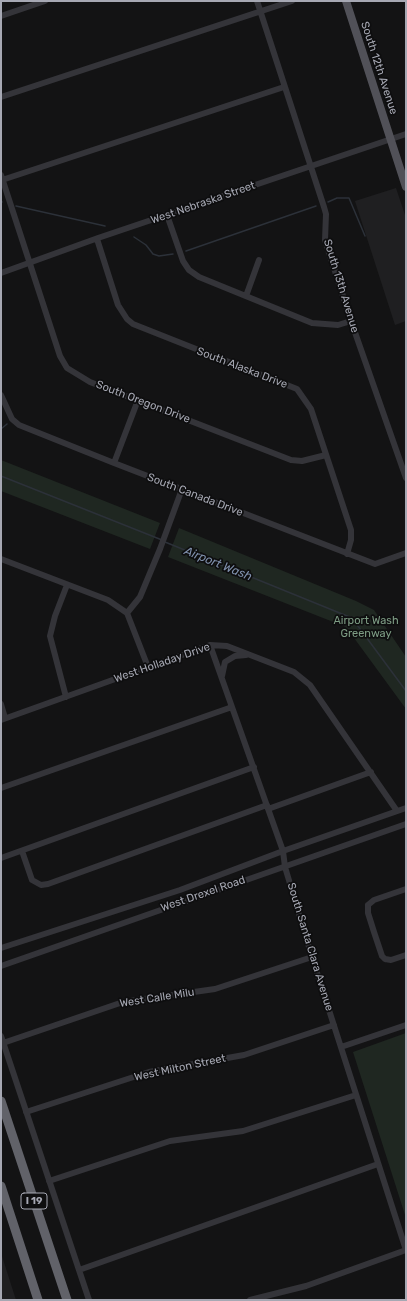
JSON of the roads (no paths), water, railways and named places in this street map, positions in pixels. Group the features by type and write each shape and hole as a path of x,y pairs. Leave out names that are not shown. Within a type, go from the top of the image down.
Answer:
{"highway":[{"name":"I 19","path":"1,1101 67,1300"},
{"name":"I 19","path":"1,1186 38,1300"}],"main road":[{"name":"South 12th Avenue","path":"346,1 406,187"}],"street":[{"path":"1,16 45,1"},
{"name":"South 13th Avenue","path":"257,1 326,214 325,240 351,321 406,478"},
{"path":"1,97 292,1"},
{"path":"2,177 284,87"},
{"name":"West Nebraska Street","path":"1,273 96,239 406,134"},
{"name":"South Oregon Drive","path":"2,177 60,356 67,368 90,382 291,460 302,461 326,455"},
{"path":"167,215 181,255 190,270 199,277 312,323 338,325 351,321"},
{"name":"South Alaska Drive","path":"96,239 118,305 127,319 138,328 297,389 311,409 351,530 351,540 347,554"},
{"path":"246,296 259,260"},
{"name":"South Canada Drive","path":"1,396 12,419 19,425 347,554 375,564 406,553"},
{"path":"114,463 138,400"},
{"path":"127,613 140,597 167,531 182,489"},
{"path":"1,559 108,600 127,613 148,667"},
{"path":"66,696 50,636 54,616 67,585"},
{"name":"West Holladay Drive","path":"3,719 210,645 227,646 294,672 310,684 397,811"},
{"name":"South Santa Clara Avenue","path":"210,645 283,851 285,867 312,957 406,1250"},
{"path":"221,677 225,662 235,656 248,655"},
{"path":"1,704 3,719"},
{"path":"1,788 232,707"},
{"path":"1,858 254,767"},
{"path":"22,851 35,887 48,884 371,772"},
{"name":"West Drexel Road","path":"1,948 180,890 283,851 406,808"},
{"name":"West Drexel Road","path":"1,966 406,824"},
{"path":"368,905 374,900 406,889"},
{"path":"362,902 368,905"},
{"path":"368,905 370,919 384,962 406,954"},
{"name":"West Calle Milu","path":"3,1042 123,1002 215,989 312,957"},
{"path":"341,1047 406,1024"},
{"name":"West Milton Street","path":"26,1112 149,1072 244,1055 334,1025"},
{"path":"1,1036 89,1300"},
{"path":"49,1181 170,1141 243,1131 356,1095"},
{"path":"79,1270 378,1164"},
{"path":"250,1300 306,1286 406,1250"}],"waterway":[{"path":"328,202 337,198 349,198 365,236"},
{"path":"16,206 105,226"},
{"path":"186,251 316,206"},
{"path":"134,237 146,245 153,254 159,256 173,254"},
{"path":"1,429 7,424"},
{"name":"Airport Wash","path":"1,476 162,540"},
{"name":"Airport Wash","path":"165,542 352,618 406,691"}],"park label":[{"name":"Airport Wash Greenway","path":"366,627"}]}
